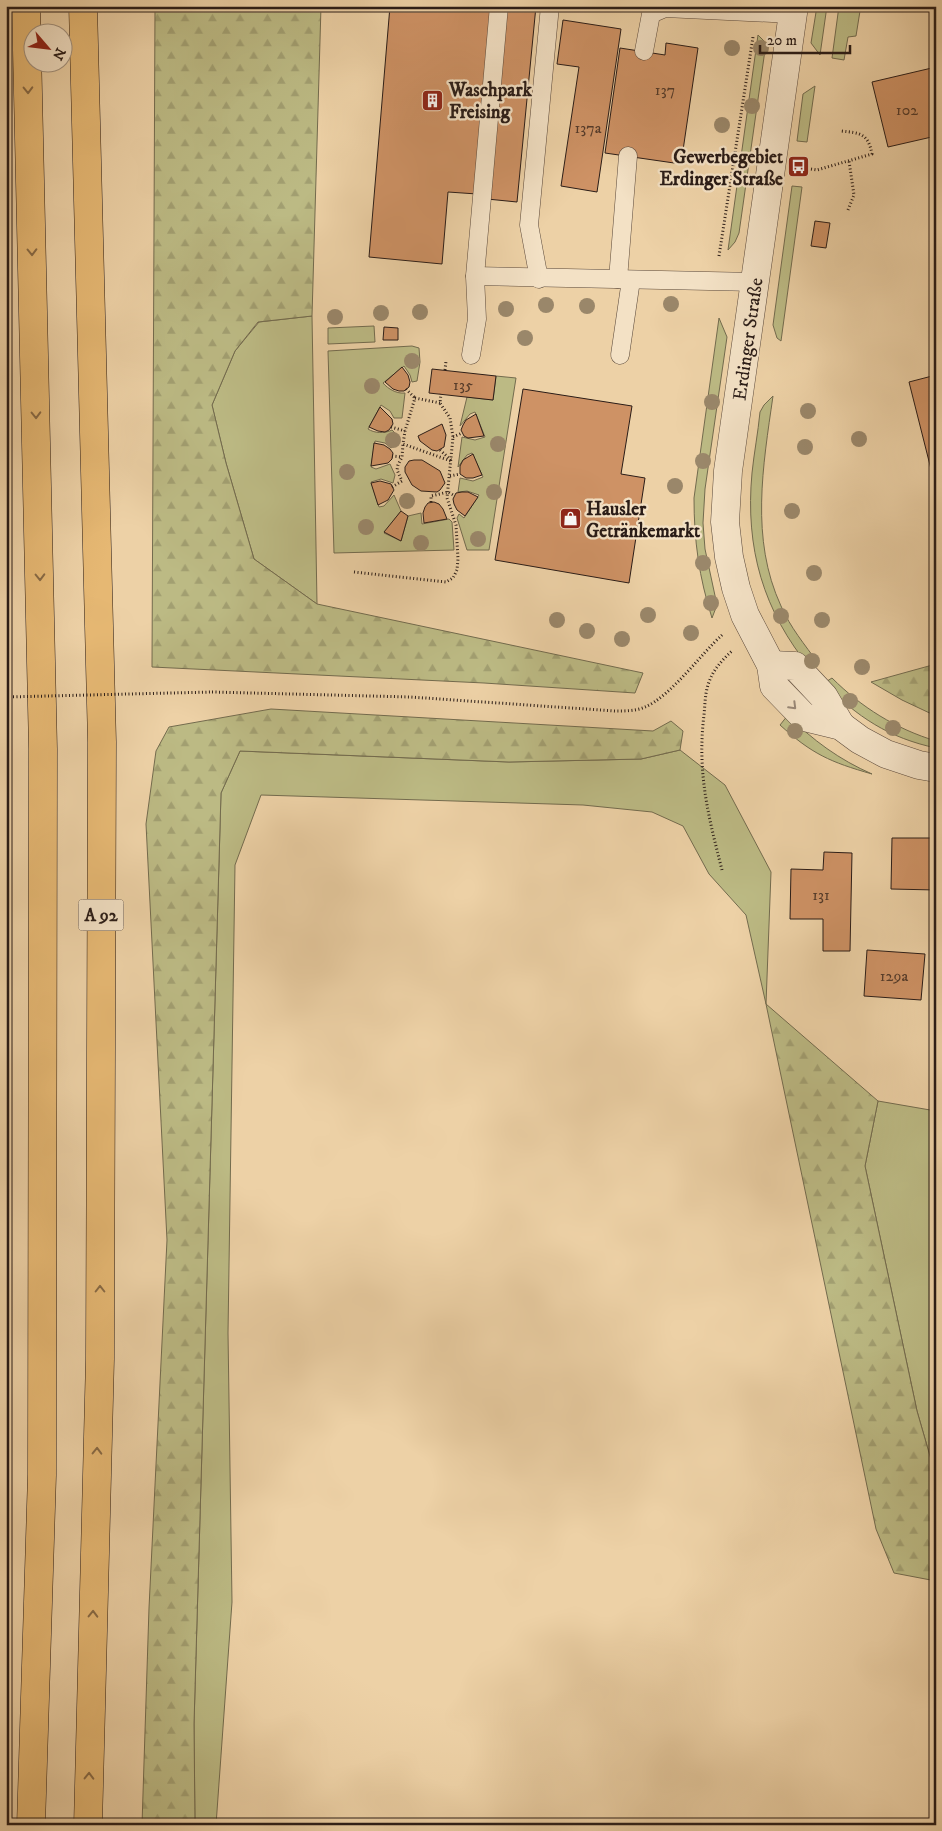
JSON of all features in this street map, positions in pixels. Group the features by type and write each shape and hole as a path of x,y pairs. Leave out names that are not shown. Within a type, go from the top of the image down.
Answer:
{"highway":[{"path":"26,6 43,750 42,1476 31,1825"},
{"name":"A 92","path":"83,6 102,742 100,1359 88,1825"}],"street":[{"name":"Erdinger Straße","path":"793,10 728,471 725,522 729,557 736,588 749,623 771,665 795,666 824,697 841,726 860,740 886,754 919,765 936,768"}],"lane":[{"path":"471,355 477,319 475,276 499,6"},
{"path":"538,279 529,225 550,6"},
{"path":"644,51 651,14 664,8 755,12 793,10"},
{"path":"620,355 625,279 628,156"},
{"path":"475,276 538,279 756,282"}],"path":[{"path":"720,256 755,12"},
{"path":"811,169 817,170 872,154 870,145 863,135 858,132 841,131"},
{"path":"848,210 854,195 849,161"},
{"path":"406,389 415,398 440,403"},
{"path":"354,572 446,582 453,578 457,570 456,525 448,498 454,437 450,418 440,403 441,394"},
{"path":"392,487 402,481 397,470 402,457 405,431 415,398"},
{"path":"391,427 405,431"},
{"path":"454,437 462,433"},
{"path":"403,444 451,461"},
{"path":"440,450 451,461"},
{"path":"392,456 402,457"},
{"path":"450,476 460,474"},
{"path":"431,502 431,496 448,492 455,496"},
{"path":"6,697 212,692 410,697 614,711 636,710 650,704 667,692 715,642 749,623"},
{"path":"722,870 707,811 701,766 702,727 707,686 713,673 749,623"}],"green space":[{"path":"155,6 321,6 312,316 258,322 235,351 212,405 226,463 254,559 317,604 643,673 635,693 484,683 152,667"},
{"path":"817,6 827,6 820,55 811,43"},
{"path":"839,6 859,6 860,11 856,36 848,37 844,60 832,58"},
{"path":"758,35 766,43 739,233 735,242 728,250"},
{"path":"815,86 807,142 797,141 803,94"},
{"path":"792,186 802,187 781,341 777,338 773,325"},
{"path":"312,316 317,604 254,559 226,463 212,405 235,351 259,322"},
{"path":"719,318 727,337 705,489 703,523 705,549 717,605 712,618 698,559 694,498"},
{"path":"374,326 375,342 328,344 328,328"},
{"path":"412,346 419,348 420,362 417,381 412,382 404,366 383,383 393,391 405,393 402,418 394,418 390,411 381,405 368,429 379,432 392,430 397,435 395,445 391,448 385,443 375,441 371,467 376,469 390,464 395,475 393,483 381,479 371,482 379,507 384,506 394,495 401,511 384,533 401,541 408,516 421,513 422,524 449,519 452,522 454,550 334,553 328,351"},
{"path":"496,376 516,378 489,550 467,550 457,518 459,514 464,518 479,495 467,491 458,492 460,478 473,481 483,477 472,453 467,455 458,467 462,437 475,440 485,437 475,412 470,414 460,426 467,397 493,400"},
{"path":"773,396 763,476 762,529 765,555 771,581 781,606 798,636 818,663 811,669 794,647 769,601 755,553 751,501 753,465 760,412"},
{"path":"936,664 936,716 902,700 871,682"},
{"path":"832,678 867,708 880,716 907,730 936,741 936,748 919,744 889,732 862,716 824,683"},
{"path":"271,709 653,731 671,721 683,731 680,750 641,759 509,762 240,751 221,793 194,1724 195,1825 142,1825 149,1608 167,1240 146,824 156,751 169,727"},
{"path":"788,715 827,749 872,774 833,761 802,743 780,725"},
{"path":"680,750 725,785 771,872 766,1004 746,915 709,874 683,826 652,812 583,805 261,795 235,865 228,1333 232,1602 216,1825 195,1825 194,1724 221,793 240,751 509,762 641,759"},
{"path":"766,1004 878,1101 865,1166 917,1411 936,1477 936,1581 894,1573 876,1529"},
{"path":"878,1101 936,1111 936,1477 917,1411 865,1166"}],"building":[{"name":"Waschpark Freising","path":"390,6 493,7 477,194 448,192 442,264 369,257"},
{"path":"506,6 536,6 517,202 487,199"},
{"path":"563,20 621,29 597,192 561,186 579,67 557,64"},
{"path":"666,43 698,48 681,164 605,153 620,48 665,55"},
{"path":"936,67 936,136 888,147 872,82"},
{"path":"815,221 830,223 826,248 811,246"},
{"path":"384,327 398,328 398,340 383,340"},
{"path":"402,367 408,375 410,382 409,387 404,391 399,391 393,389 385,382"},
{"path":"432,369 496,376 493,400 429,393"},
{"path":"936,375 936,489 909,382"},
{"name":"Hausler Getränkemarkt","path":"523,389 632,406 621,474 645,478 629,583 495,560"},
{"path":"380,407 392,419 393,424 385,432 369,427"},
{"path":"476,414 484,436 468,438 464,436 461,430 466,420"},
{"path":"442,424 446,435 444,447 437,451 432,450 420,441 418,436"},
{"path":"374,443 384,445 393,453 392,459 388,463 371,466"},
{"path":"473,454 482,475 466,478 460,474 460,466 463,460"},
{"path":"422,460 440,471 445,483 440,490 437,492 421,491 412,485 405,472 405,467 409,461"},
{"path":"380,481 391,484 394,490 388,500 378,505 371,483"},
{"path":"468,492 478,497 465,516 457,510 453,499 456,493"},
{"path":"434,502 443,509 447,519 424,523 423,513 425,507 428,503"},
{"path":"401,511 408,516 401,541 384,532"},
{"path":"892,838 936,838 936,890 891,889"},
{"path":"824,852 852,853 850,951 823,951 823,919 790,919 791,869 823,870"},
{"path":"867,950 925,954 921,1000 864,996"}],"place":[{"name":"Waschpark Freising","path":"433,100"},
{"name":"Gewerbegebiet Erdinger Straße","path":"799,167"},
{"name":"Hausler Getränkemarkt","path":"570,519"}]}
